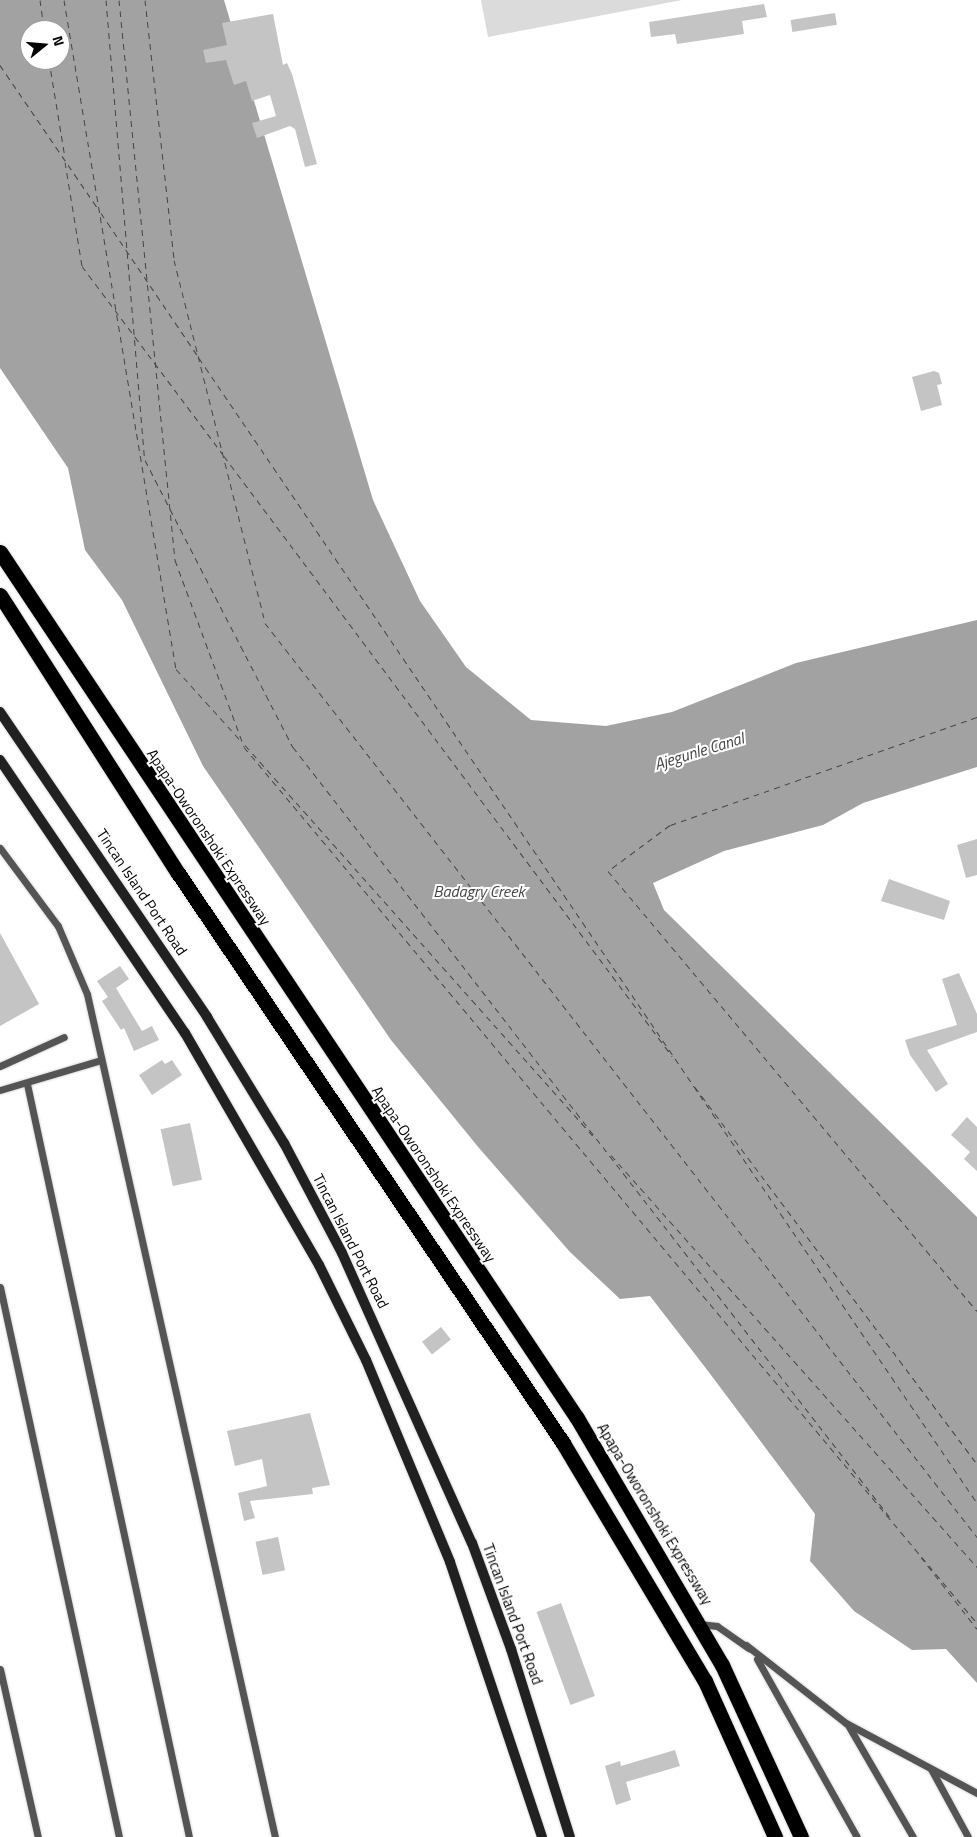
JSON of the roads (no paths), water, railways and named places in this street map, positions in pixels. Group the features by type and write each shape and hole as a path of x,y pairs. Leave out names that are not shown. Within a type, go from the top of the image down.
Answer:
{"highway":[{"name":"Apapa-Oworonshoki Expressway","path":"0,552 577,1418 700,1624 800,1837"},
{"path":"0,595 178,873 563,1443 704,1681 775,1837"}],"street":[{"name":"Tincan Island Port Road","path":"0,712 207,1017 284,1144 342,1253 472,1543 511,1649 570,1837"},
{"path":"0,760 185,1033 319,1265 366,1360 450,1562 542,1837"}],"lane":[{"path":"0,848 58,926 87,994 100,1060 275,1837"},
{"path":"0,1066 64,1038"},
{"path":"0,1090 27,1084 100,1060"},
{"path":"27,1084 189,1837"},
{"path":"0,1287 119,1837"},
{"path":"700,1624 717,1626 746,1645 846,1723 977,1793"},
{"path":"746,1645 768,1674 857,1837"},
{"path":"0,1669 38,1837"},
{"path":"846,1723 913,1837"},
{"path":"931,1769 968,1837"}],"water":[{"name":"Badagry Creek","path":"0,0 224,0 373,500 420,601 466,667 531,720 606,726 672,712 796,663 977,620 977,767 863,803 823,825 724,851 653,883 664,910 977,1217 977,1683 946,1649 912,1650 854,1611 810,1561 815,1514 650,1296 620,1299 570,1252 479,1148 391,1040 203,766 122,600 85,550 68,468 0,368"}],"water label":[{"name":"Ajegunle Canal","path":"699,751"}]}
